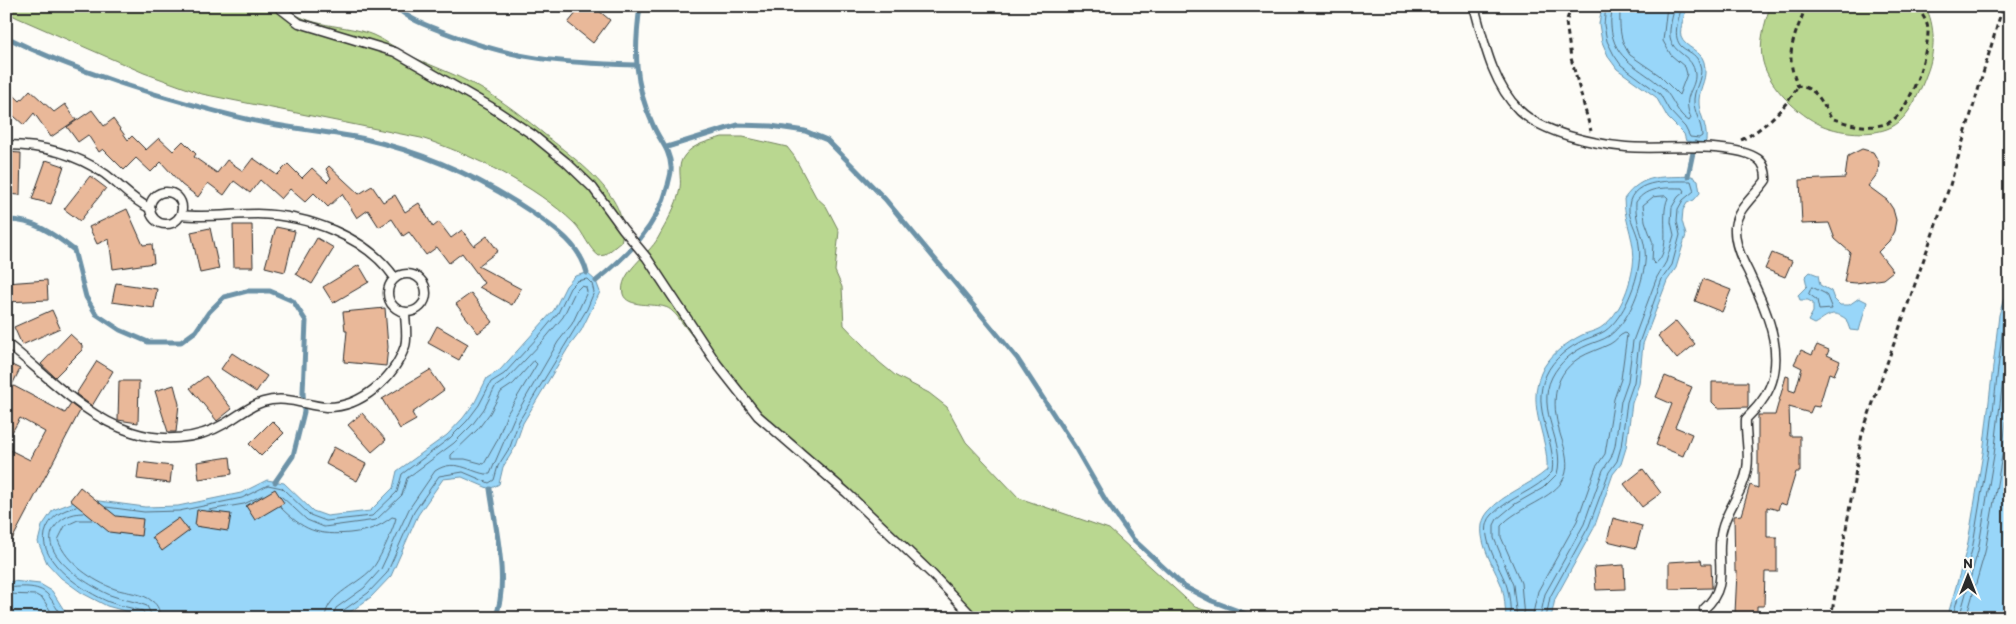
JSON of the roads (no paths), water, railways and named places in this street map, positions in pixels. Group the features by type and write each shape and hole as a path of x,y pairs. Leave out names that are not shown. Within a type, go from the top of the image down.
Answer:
{"lane":[{"path":"277,6 299,23 395,52 491,106 533,135 566,162 594,188 623,229 647,258 717,364 758,416 847,492 931,573 974,618"},
{"path":"1474,6 1501,88 1520,111 1546,127 1598,143 1627,147 1730,150 1756,158 1764,167 1766,174 1762,186 1740,212 1735,227 1737,246 1772,330 1776,355 1772,380 1762,402 1746,419 1747,470 1743,485 1720,537 1721,582 1718,593 1704,609"},
{"path":"6,145 37,146 66,154 89,164 137,202 150,209 154,218 163,224 173,222 180,215 182,205 177,196 167,192 153,199 150,209"},
{"path":"180,215 285,216 318,225 368,249 385,264 395,278"},
{"path":"407,274 419,278 426,289 426,295 421,306 411,312 405,312 394,307 388,296 388,290 395,278 407,274"},
{"path":"6,343 62,390 94,413 132,432 163,438 193,436 222,425 260,403 275,398 344,406 365,396 384,379 405,344 405,312"}],"water":[{"path":"1602,6 1687,6 1681,26 1681,37 1686,44 1700,55 1705,68 1699,100 1706,129 1706,141 1704,143 1686,141 1684,134 1668,118 1656,97 1617,69 1609,58 1602,42 1599,24"},
{"path":"1692,176 1698,180 1700,193 1694,200 1687,203 1683,210 1682,221 1686,235 1676,268 1667,281 1643,344 1639,384 1632,403 1626,448 1621,464 1613,474 1594,528 1555,599 1551,618 1506,618 1502,587 1483,540 1483,520 1494,505 1547,470 1547,458 1536,398 1541,373 1548,361 1564,346 1582,335 1598,329 1609,321 1627,291 1634,257 1624,199 1631,190 1646,180 1663,177"},
{"path":"1810,272 1818,275 1820,285 1831,291 1834,299 1840,305 1849,305 1859,298 1867,302 1859,331 1850,330 1846,319 1836,314 1829,315 1814,324 1808,321 1813,312 1813,303 1808,300 1800,300 1798,295 1807,286 1805,277"},
{"path":"587,273 596,281 600,292 581,331 568,348 523,423 514,449 503,467 499,484 490,489 462,477 443,479 418,515 391,576 371,597 342,618 150,618 107,606 82,593 61,578 47,563 38,542 42,526 53,510 74,502 99,501 145,507 178,506 241,493 267,480 284,483 313,511 327,516 370,511 393,488 397,471 447,435 475,402 487,378 500,370 554,310 566,286 575,276"},
{"path":"2010,278 2010,618 1947,618 1967,548 1983,453 1999,315"},
{"path":"13,581 40,584 52,591 69,618 6,618 6,583"}],"waterway":[{"path":"395,6 406,15 426,25 494,49 561,61 635,65"},
{"path":"596,281 630,250 649,227 663,200 671,173 669,155 655,130 639,81 636,53 640,6"},
{"path":"6,37 89,73 176,100 250,120 365,139 431,159 473,178 513,200 550,225 573,246 584,263 587,273"},
{"path":"667,147 738,125 771,126 805,131 827,140 885,199 1017,358 1076,449 1106,501 1133,539 1185,587 1212,601 1257,618"},
{"path":"1688,176 1695,143"},
{"path":"6,220 16,220 34,225 51,233 74,250 86,297 96,314 120,330 148,342 181,342 196,331 209,312 224,297 247,291 270,291 293,301 306,321 304,412 293,456 275,482"},
{"path":"490,489 498,537 501,572 501,589 495,618"}]}
